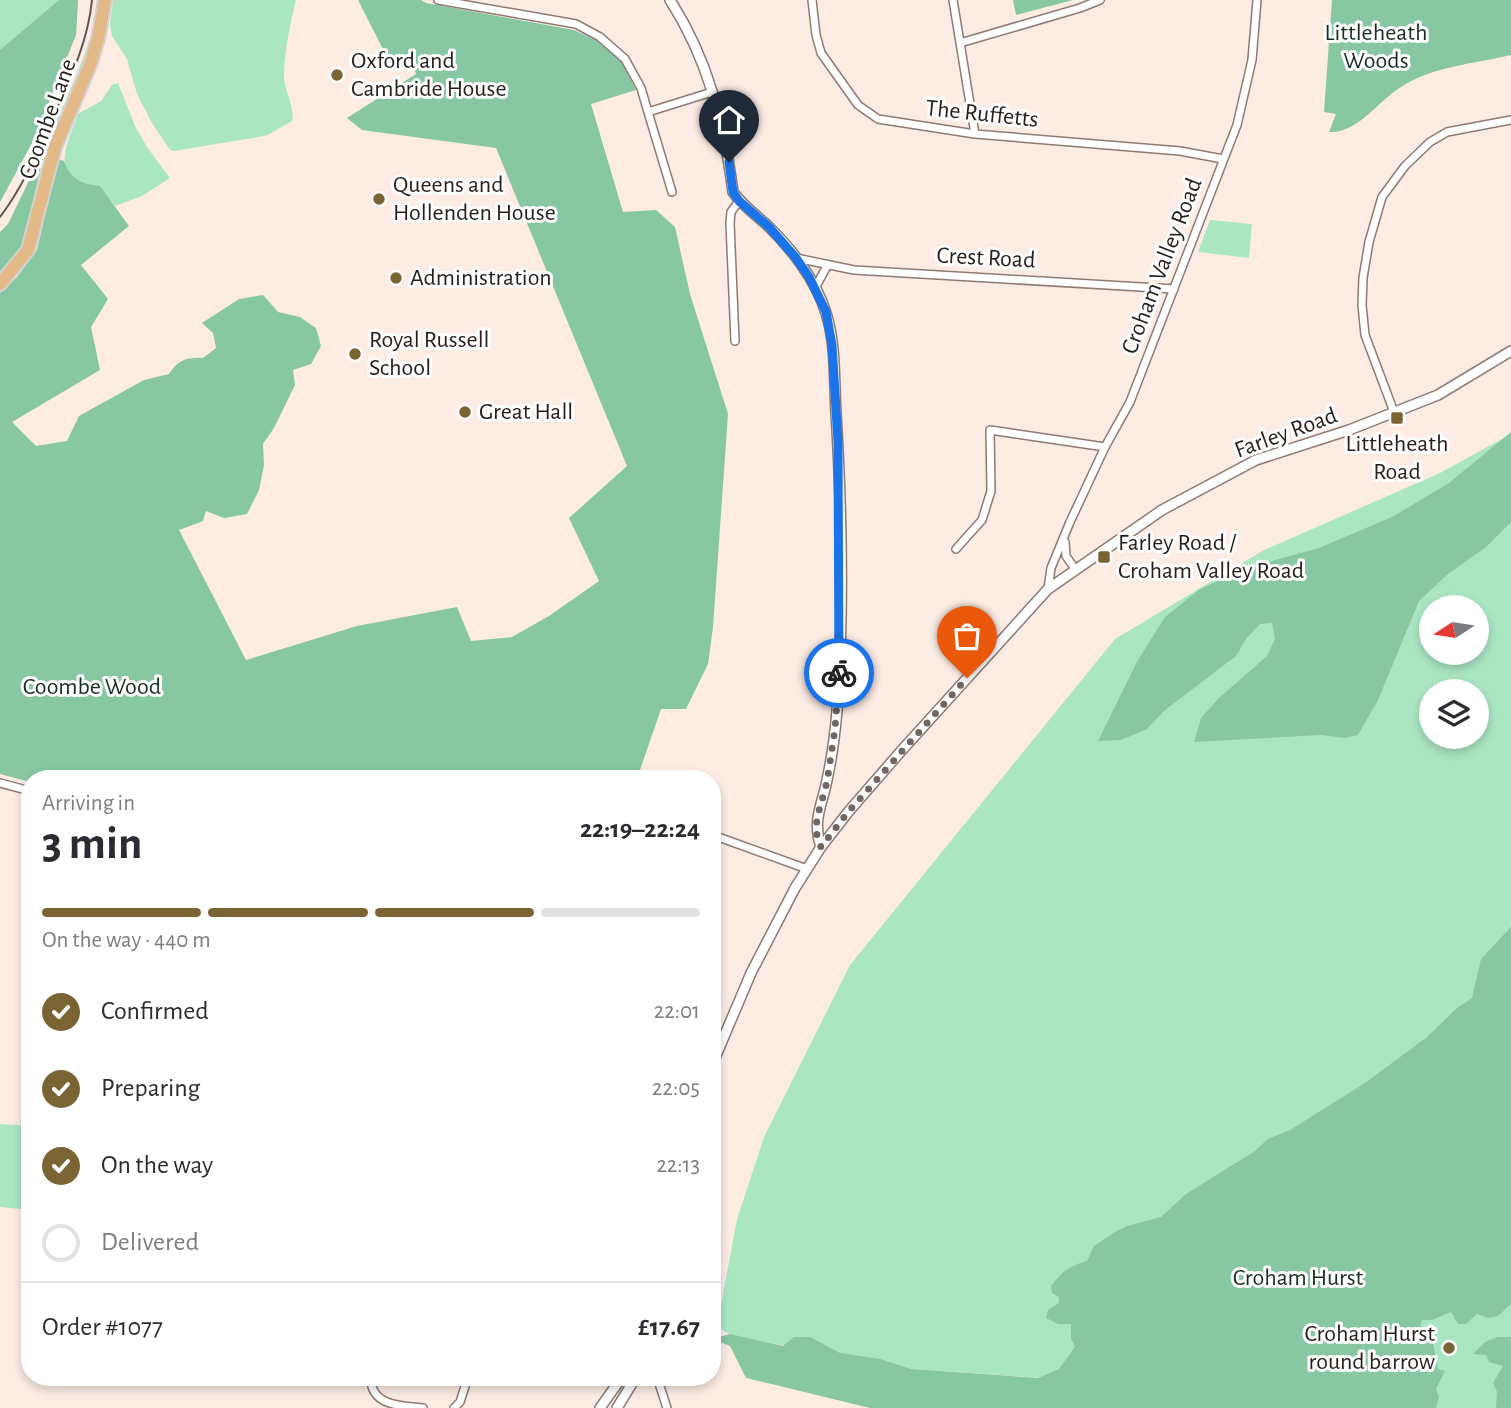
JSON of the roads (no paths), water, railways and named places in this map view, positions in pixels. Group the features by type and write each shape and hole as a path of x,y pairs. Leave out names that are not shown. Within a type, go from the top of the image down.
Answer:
{"main road":[{"name":"Coombe Lane","path":"0,284 28,250 55,147 90,65 105,0"}],"street":[{"path":"438,0 576,24 600,37 625,59 641,88 672,192"},
{"path":"670,0 694,42 712,92 723,126 733,192 796,258 826,312 832,345 840,535 839,674 827,782 817,818 816,832 821,847"},
{"name":"The Ruffetts","path":"812,0 821,53 849,95 868,114 889,122 975,134 1180,151 1223,159"},
{"path":"953,0 975,134"},
{"path":"960,43 1100,0"},
{"name":"Croham Valley Road","path":"721,1044 751,974 821,847 902,750 1048,589 1051,568 1105,447 1130,402 1237,125 1252,60 1257,0"},
{"path":"648,112 712,92"},
{"path":"1394,412 1365,335 1362,305 1369,242 1382,197 1405,166 1430,142 1447,132 1511,120"},
{"path":"735,341 730,223 731,212 739,201"},
{"name":"Crest Road","path":"796,258 827,266 1174,289"},
{"path":"814,288 827,266"},
{"name":"Farley Road","path":"1048,589 1162,510 1256,460 1349,430 1438,395 1511,351"},
{"path":"956,549 982,520 991,491 990,430 1105,447"},
{"path":"1066,534 1065,551 1075,569"},
{"path":"0,783 21,789"},
{"path":"721,838 807,869"},
{"path":"372,1386 379,1400 398,1406 423,1408"},
{"path":"454,1408 460,1402 465,1386"},
{"path":"600,1408 616,1386"},
{"path":"617,1408 630,1386"},
{"path":"660,1386 667,1408"}],"tram line":[{"path":"0,217 30,168 72,74 87,31 92,0"}],"place":[{"name":"Oxford and Cambride House","path":"337,75"},
{"name":"Queens and Hollenden House","path":"379,199"},
{"name":"Administration","path":"396,278"},
{"name":"Royal Russell School","path":"355,354"},
{"name":"Great Hall","path":"465,412"},
{"name":"Littleheath Road","path":"1397,418"},
{"name":"Farley Road / Croham Valley Road","path":"1104,557"},
{"name":"Croham Hurst round barrow","path":"1449,1348"}],"park label":[{"name":"Littleheath Woods","path":"1376,47"},
{"name":"Coombe Wood","path":"92,687"},
{"name":"Croham Hurst","path":"1298,1278"}]}
